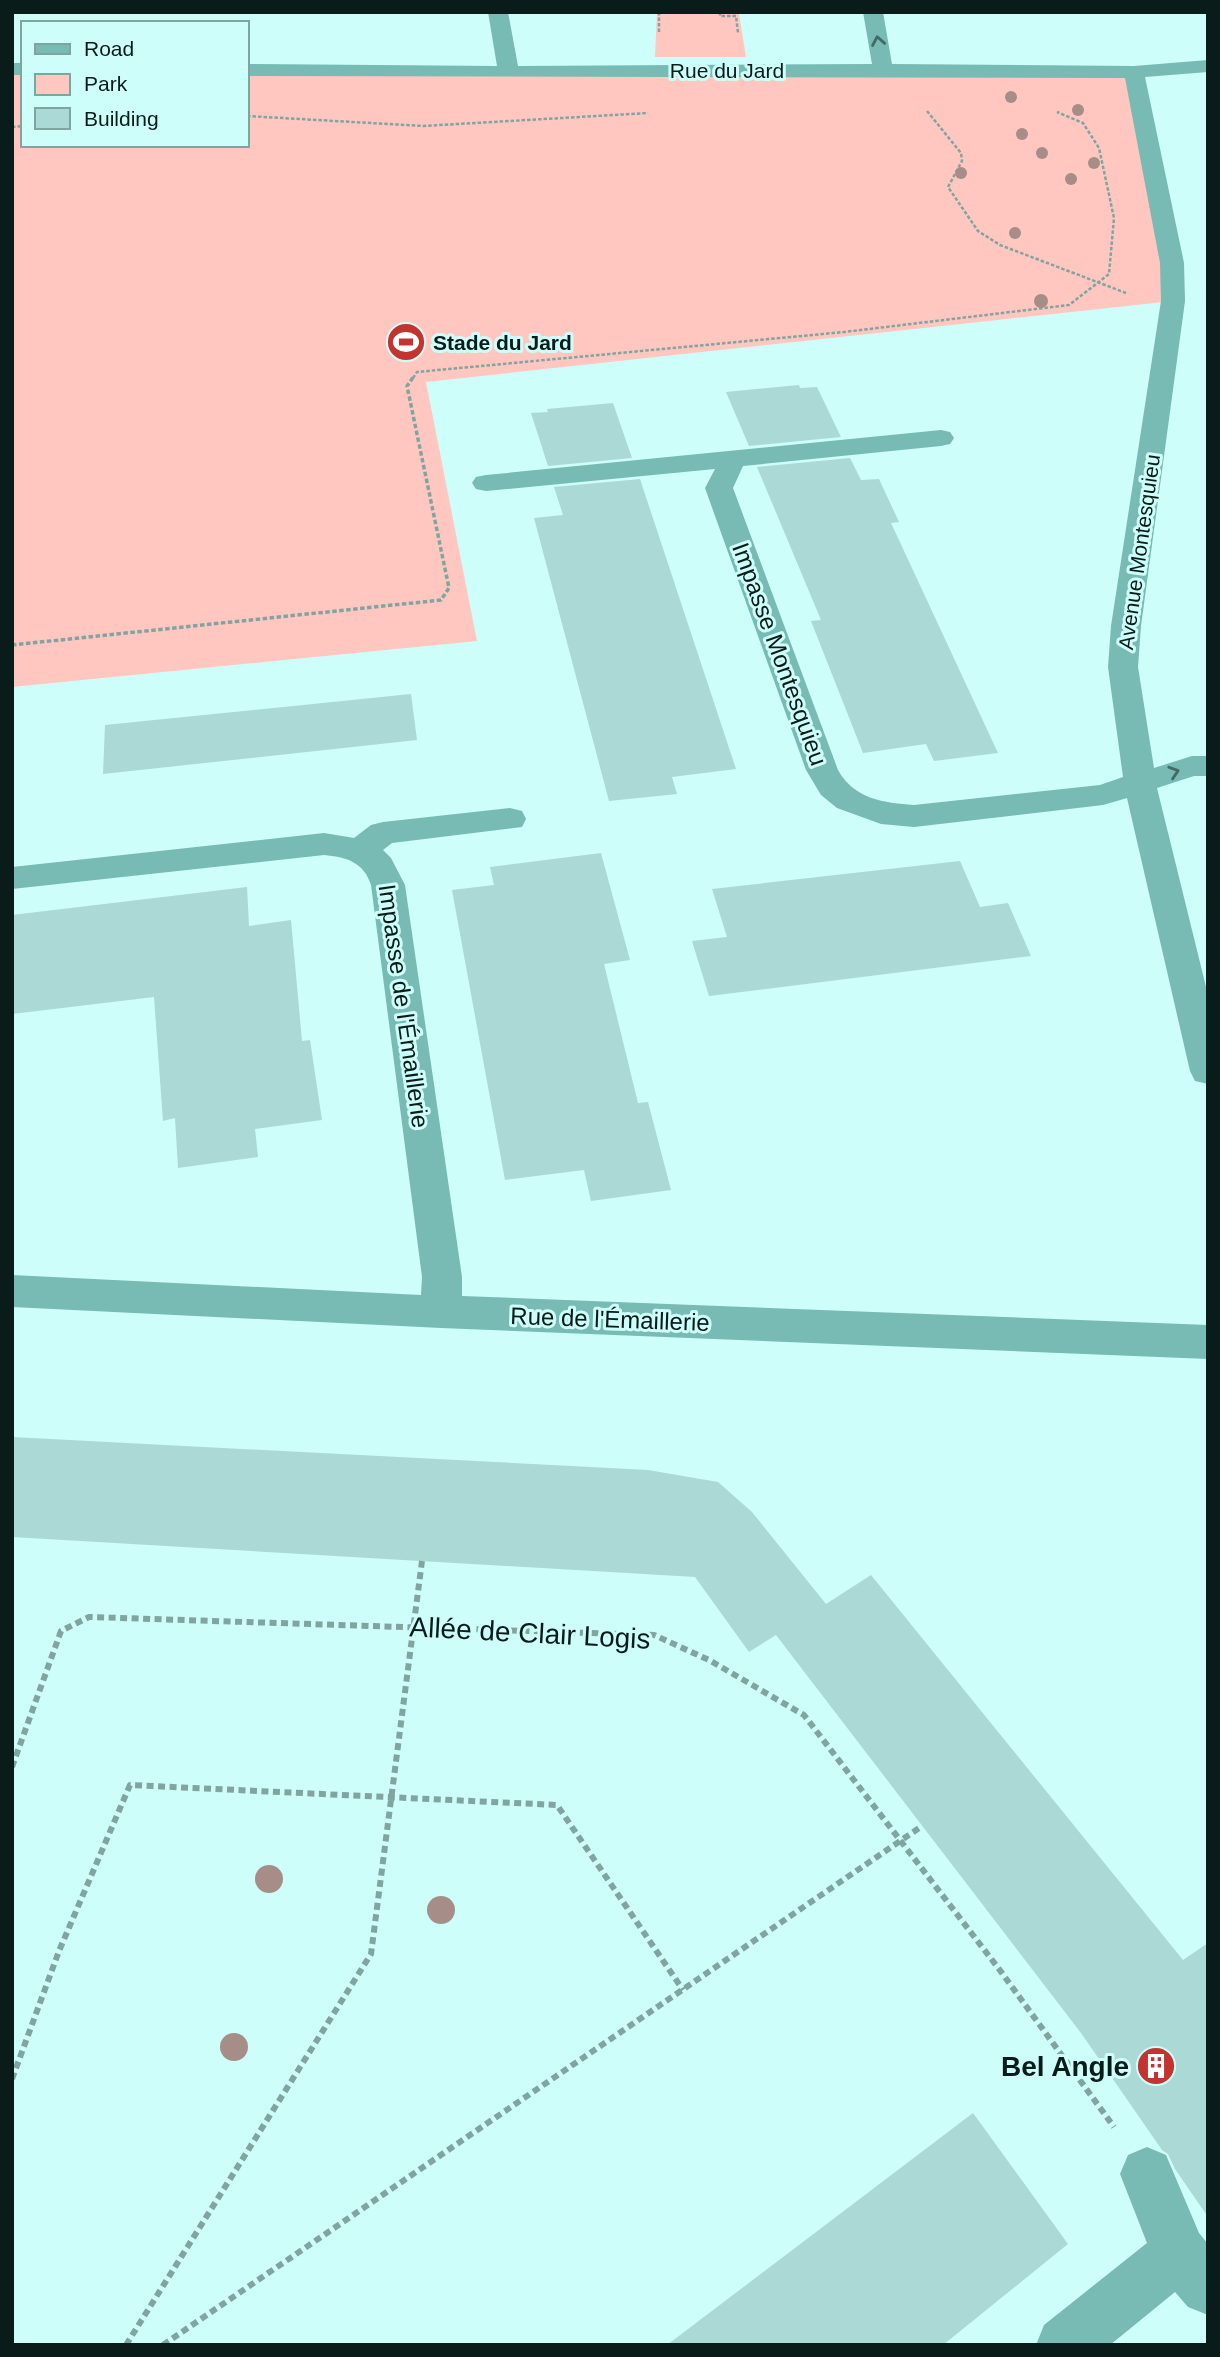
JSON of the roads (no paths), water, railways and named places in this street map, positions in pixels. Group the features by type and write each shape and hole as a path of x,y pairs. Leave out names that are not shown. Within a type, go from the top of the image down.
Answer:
{"street":[{"path":"498,12 509,72"},
{"path":"873,12 883,69"},
{"name":"Rue du Jard","path":"248,71 883,69 1134,72 1208,66"},
{"name":"Avenue Montesquieu","path":"1134,72 1172,263 1173,301 1126,626 1123,667 1140,783 1208,1071"},
{"path":"486,483 941,438"},
{"name":"Impasse Montesquieu","path":"733,458 719,488 822,770 832,788 848,801 867,810 895,816 914,816 1103,795 1192,766 1208,766"},
{"path":"359,851 383,833 510,819"},
{"name":"Impasse de l'Émaillerie","path":"12,878 324,844 359,851 371,857 386,874 442,1277 440,1312"},
{"name":"Rue de l'Émaillerie","path":"12,1291 440,1312 1208,1342"},
{"path":"1064,2345 1193,2270 1147,2174"}],"place":[{"name":"Stade du Jard","path":"406,342"},
{"name":"Bel Angle","path":"1156,2066"}]}
